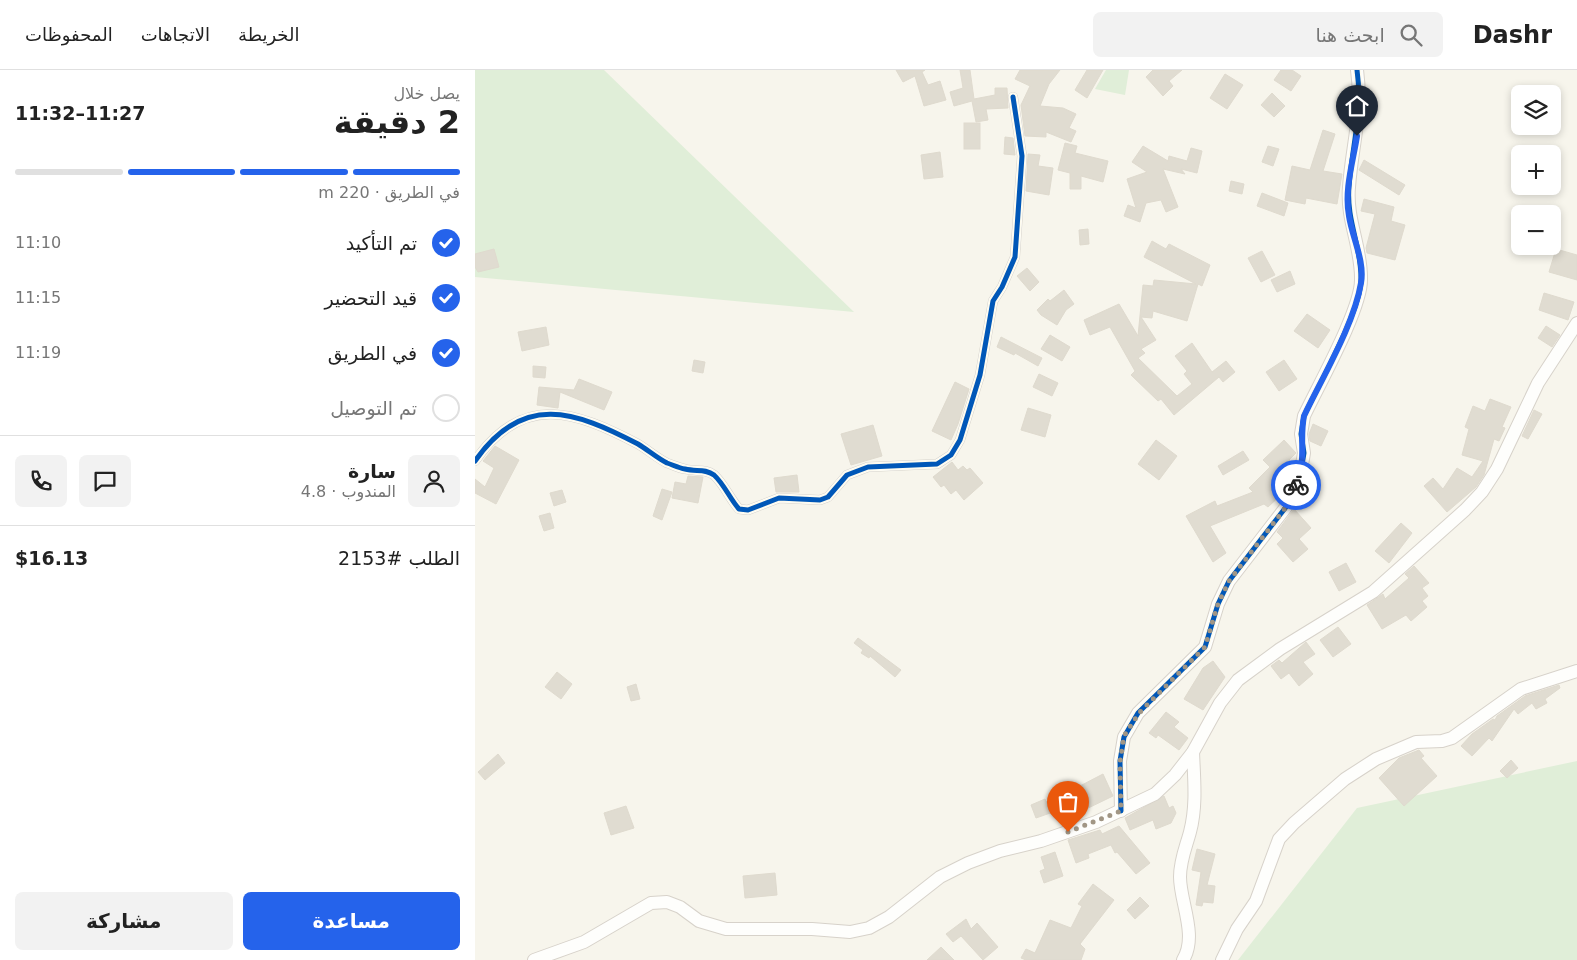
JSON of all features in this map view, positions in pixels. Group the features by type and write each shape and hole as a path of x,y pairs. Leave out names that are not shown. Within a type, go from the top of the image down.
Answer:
{"street":[{"path":"1121,811 1120,762 1124,736 1139,713 1205,647 1218,604 1229,581 1286,507 1300,476 1304,453 1301,434 1304,416 1355,308 1361,282 1348,205 1349,186 1359,122 1357,70"},
{"path":"475,461 498,436 523,417 543,413 567,415 610,430 685,470 708,470 716,477 739,509 748,510 779,498 820,500 828,496 847,475 868,467 937,464 951,455 960,440 980,375 993,301 1002,287 1015,257 1022,156 1013,97"},
{"path":"534,960 584,942 637,909 651,903 667,902 680,906 699,921 726,929 803,928 850,932 869,928 889,917 940,877 968,863 1001,850 1041,841 1121,811 1155,794 1175,775 1193,752 1220,703 1238,680 1280,649 1373,592 1465,510 1482,492 1497,469 1538,383 1577,323"},
{"path":"1223,960 1237,929 1256,901 1279,839 1294,823 1345,779 1376,759 1416,742 1442,741 1452,738 1521,689 1577,671"},
{"path":"1183,960 1188,942 1180,877 1182,856 1190,832 1194,804 1193,752"}],"green space":[{"path":"475,70 604,70 854,312 475,277"},
{"path":"1106,70 1129,70 1125,95 1095,89"},
{"path":"1577,761 1577,960 1238,960 1357,808"}],"building":[{"path":"896,70 925,70 922,72 928,85 940,81 946,100 924,106 915,76 903,82"},
{"path":"960,70 970,70 974,99 995,95 995,88 1007,88 1008,108 986,109 988,120 976,122 972,101 954,106 950,92 963,88"},
{"path":"1020,70 1060,70 1049,84 1040,106 1063,108 1076,114 1069,128 1076,131 1071,142 1046,132 1046,137 1025,136 1021,105 1030,86 1015,79"},
{"path":"1087,70 1103,70 1087,98 1075,90"},
{"path":"1153,70 1182,70 1169,81 1173,86 1163,96 1146,77"},
{"path":"1281,70 1292,70 1301,76 1291,91 1274,80"},
{"path":"1225,74 1243,85 1227,109 1210,98"},
{"path":"1272,93 1285,106 1274,117 1261,105"},
{"path":"964,123 980,123 980,149 964,149"},
{"path":"1323,130 1335,134 1323,171 1342,174 1337,204 1306,198 1305,204 1285,200 1292,166 1310,170"},
{"path":"1005,137 1013,138 1015,155 1004,154"},
{"path":"1065,143 1077,146 1075,153 1108,161 1103,182 1081,176 1081,189 1070,189 1070,173 1058,170"},
{"path":"1143,146 1168,161 1169,156 1187,161 1191,148 1202,151 1197,173 1181,169 1185,174 1163,169 1178,207 1166,212 1161,200 1146,203 1140,222 1124,216 1128,205 1136,208 1127,179 1147,172 1132,162"},
{"path":"1268,146 1279,149 1273,166 1262,162"},
{"path":"940,152 943,177 924,179 921,155"},
{"path":"1028,154 1040,155 1038,166 1053,168 1049,195 1026,191"},
{"path":"1364,160 1405,185 1399,195 1359,170"},
{"path":"1231,181 1244,184 1242,194 1229,191"},
{"path":"1262,193 1288,203 1284,216 1257,206"},
{"path":"1364,199 1394,207 1391,221 1405,225 1395,260 1367,253 1366,248 1375,214 1361,211"},
{"path":"1088,229 1089,244 1080,245 1079,230"},
{"path":"1152,241 1166,249 1169,244 1210,265 1202,286 1198,284 1187,321 1153,311 1152,318 1141,317 1156,340 1141,349 1145,353 1138,358 1177,396 1192,384 1184,374 1187,371 1175,356 1192,343 1212,372 1226,361 1235,372 1223,382 1219,377 1174,415 1161,399 1158,401 1131,375 1135,371 1110,327 1090,335 1084,320 1119,304 1138,336 1143,285 1153,286 1154,280 1196,284 1144,257"},
{"path":"494,249 499,267 478,272 475,267 475,254"},
{"path":"1561,250 1577,255 1577,280 1549,272 1554,255 1561,255"},
{"path":"1262,251 1275,275 1261,282 1248,258"},
{"path":"1027,268 1039,282 1030,291 1017,276"},
{"path":"1290,271 1295,284 1277,292 1271,280"},
{"path":"1064,290 1074,304 1066,310 1057,325 1041,315 1037,310 1048,299 1050,301"},
{"path":"1544,293 1574,302 1568,320 1539,310"},
{"path":"1307,314 1330,330 1318,348 1294,331"},
{"path":"1546,326 1560,335 1552,347 1538,338"},
{"path":"546,327 549,345 522,351 518,332"},
{"path":"1050,335 1070,347 1062,361 1041,349"},
{"path":"1001,337 1042,358 1038,366 1015,353 1014,355 997,347"},
{"path":"694,360 705,362 703,373 692,371"},
{"path":"1284,360 1297,379 1279,391 1266,372"},
{"path":"533,366 546,367 545,378 533,377"},
{"path":"1039,374 1058,383 1052,396 1033,387"},
{"path":"579,379 612,392 604,410 560,392 558,408 537,405 539,387 574,390"},
{"path":"955,382 969,389 951,440 932,431"},
{"path":"1490,399 1511,407 1502,427 1505,428 1499,441 1494,439 1484,475 1476,487 1447,512 1424,486 1433,478 1443,489 1457,468 1472,477 1483,461 1462,455 1469,429 1465,427 1473,406 1485,411"},
{"path":"1028,408 1051,415 1045,437 1021,430"},
{"path":"1534,410 1542,414 1528,439 1522,436"},
{"path":"1313,424 1328,431 1321,446 1310,441 1309,434"},
{"path":"873,425 882,456 851,465 841,434"},
{"path":"1156,440 1177,456 1159,480 1138,464"},
{"path":"1284,440 1296,453 1289,460 1294,465 1287,472 1291,477 1283,487 1284,492 1268,507 1264,504 1210,526 1226,553 1213,562 1186,516 1215,501 1217,506 1253,492 1249,488 1270,467 1263,460"},
{"path":"495,446 519,460 496,504 475,493 475,479 485,487 494,468 483,461"},
{"path":"1243,451 1249,460 1223,475 1218,466"},
{"path":"952,462 958,470 963,466 967,470 970,468 983,483 964,500 956,490 951,494 944,485 941,487 933,477"},
{"path":"797,475 799,492 776,492 774,478"},
{"path":"688,476 703,477 698,503 672,498 675,482 686,484"},
{"path":"662,489 672,492 662,520 653,516"},
{"path":"562,490 566,502 554,506 550,493"},
{"path":"1294,509 1311,528 1299,539 1308,549 1293,562 1277,544 1283,538 1277,532"},
{"path":"550,513 554,528 544,531 539,516"},
{"path":"1401,523 1412,533 1389,563 1375,551"},
{"path":"1346,563 1356,582 1339,591 1329,572"},
{"path":"1414,566 1429,583 1422,588 1428,596 1422,601 1427,607 1411,621 1406,615 1382,629 1367,605 1383,594 1385,599 1409,578 1405,574"},
{"path":"1338,627 1351,644 1333,657 1320,640"},
{"path":"858,638 901,670 895,677 870,656 869,658 861,653 863,650 854,643"},
{"path":"1306,642 1315,654 1303,662 1313,674 1299,686 1289,673 1281,679 1271,666 1279,660 1282,663"},
{"path":"1213,661 1225,677 1203,710 1184,699 1203,668"},
{"path":"557,672 572,684 561,699 545,687"},
{"path":"636,684 640,699 631,701 627,687"},
{"path":"1559,685 1560,688 1545,699 1547,703 1536,709 1532,703 1518,714 1514,709 1492,741 1489,738 1472,756 1461,746 1472,734 1493,719 1495,720 1497,716 1525,696"},
{"path":"1166,712 1179,722 1174,727 1188,738 1179,750 1158,735 1156,738 1149,733"},
{"path":"1419,750 1424,756 1421,758 1437,776 1404,806 1379,778 1399,758"},
{"path":"498,754 505,763 485,780 478,772"},
{"path":"1511,760 1518,768 1507,778 1500,771"},
{"path":"1103,774 1113,796 1082,811 1065,815 1064,812 1058,815 1056,811 1036,818 1031,805 1045,799 1046,802 1081,792 1078,787"},
{"path":"1164,796 1169,808 1173,806 1176,813 1171,823 1156,829 1153,820 1130,830 1125,818"},
{"path":"626,806 634,828 611,835 604,813"},
{"path":"1119,826 1150,863 1136,874 1117,852 1115,853 1111,845 1088,854 1089,858 1076,863 1068,840 1100,830 1102,834"},
{"path":"1197,849 1215,854 1207,885 1215,886 1213,903 1203,902 1202,906 1196,905 1201,872 1192,870"},
{"path":"1055,852 1063,876 1044,883 1040,871 1045,869 1041,857"},
{"path":"775,873 777,895 745,898 743,876"},
{"path":"1093,884 1114,900 1080,944 1085,949 1081,960 1026,960 1021,958 1026,949 1035,953 1050,920 1071,928 1082,906 1078,904"},
{"path":"1140,897 1149,906 1135,919 1127,910"},
{"path":"966,919 971,929 977,923 998,947 983,960 961,936 953,942 946,934"},
{"path":"941,947 954,960 927,960"}],"cycle path":[{"path":"1121,811 1120,761 1124,737 1138,713 1205,647 1218,604 1229,581 1286,507 1300,476 1304,453 1301,434 1304,416 1338,348 1354,310 1361,280 1361,268 1349,199 1350,172 1359,101 1357,70"},
{"path":"475,461 493,439 512,425 531,417 551,414 571,417 615,432 667,463 683,469 711,473 721,483 739,509 748,510 779,498 820,500 828,497 847,475 868,467 937,464 951,455 960,440 980,375 993,301 1002,287 1015,257 1022,156 1013,97"}],"way so far":[{"path":"1068,832 1121,811 1120,762 1124,736 1139,713 1205,647 1211,633 1218,604 1229,581 1286,507 1296,485"}],"route":[{"path":"1296,485 1300,476 1304,453 1301,434 1304,416 1355,308 1361,282 1359,255 1348,215 1349,186 1357,136"}]}
